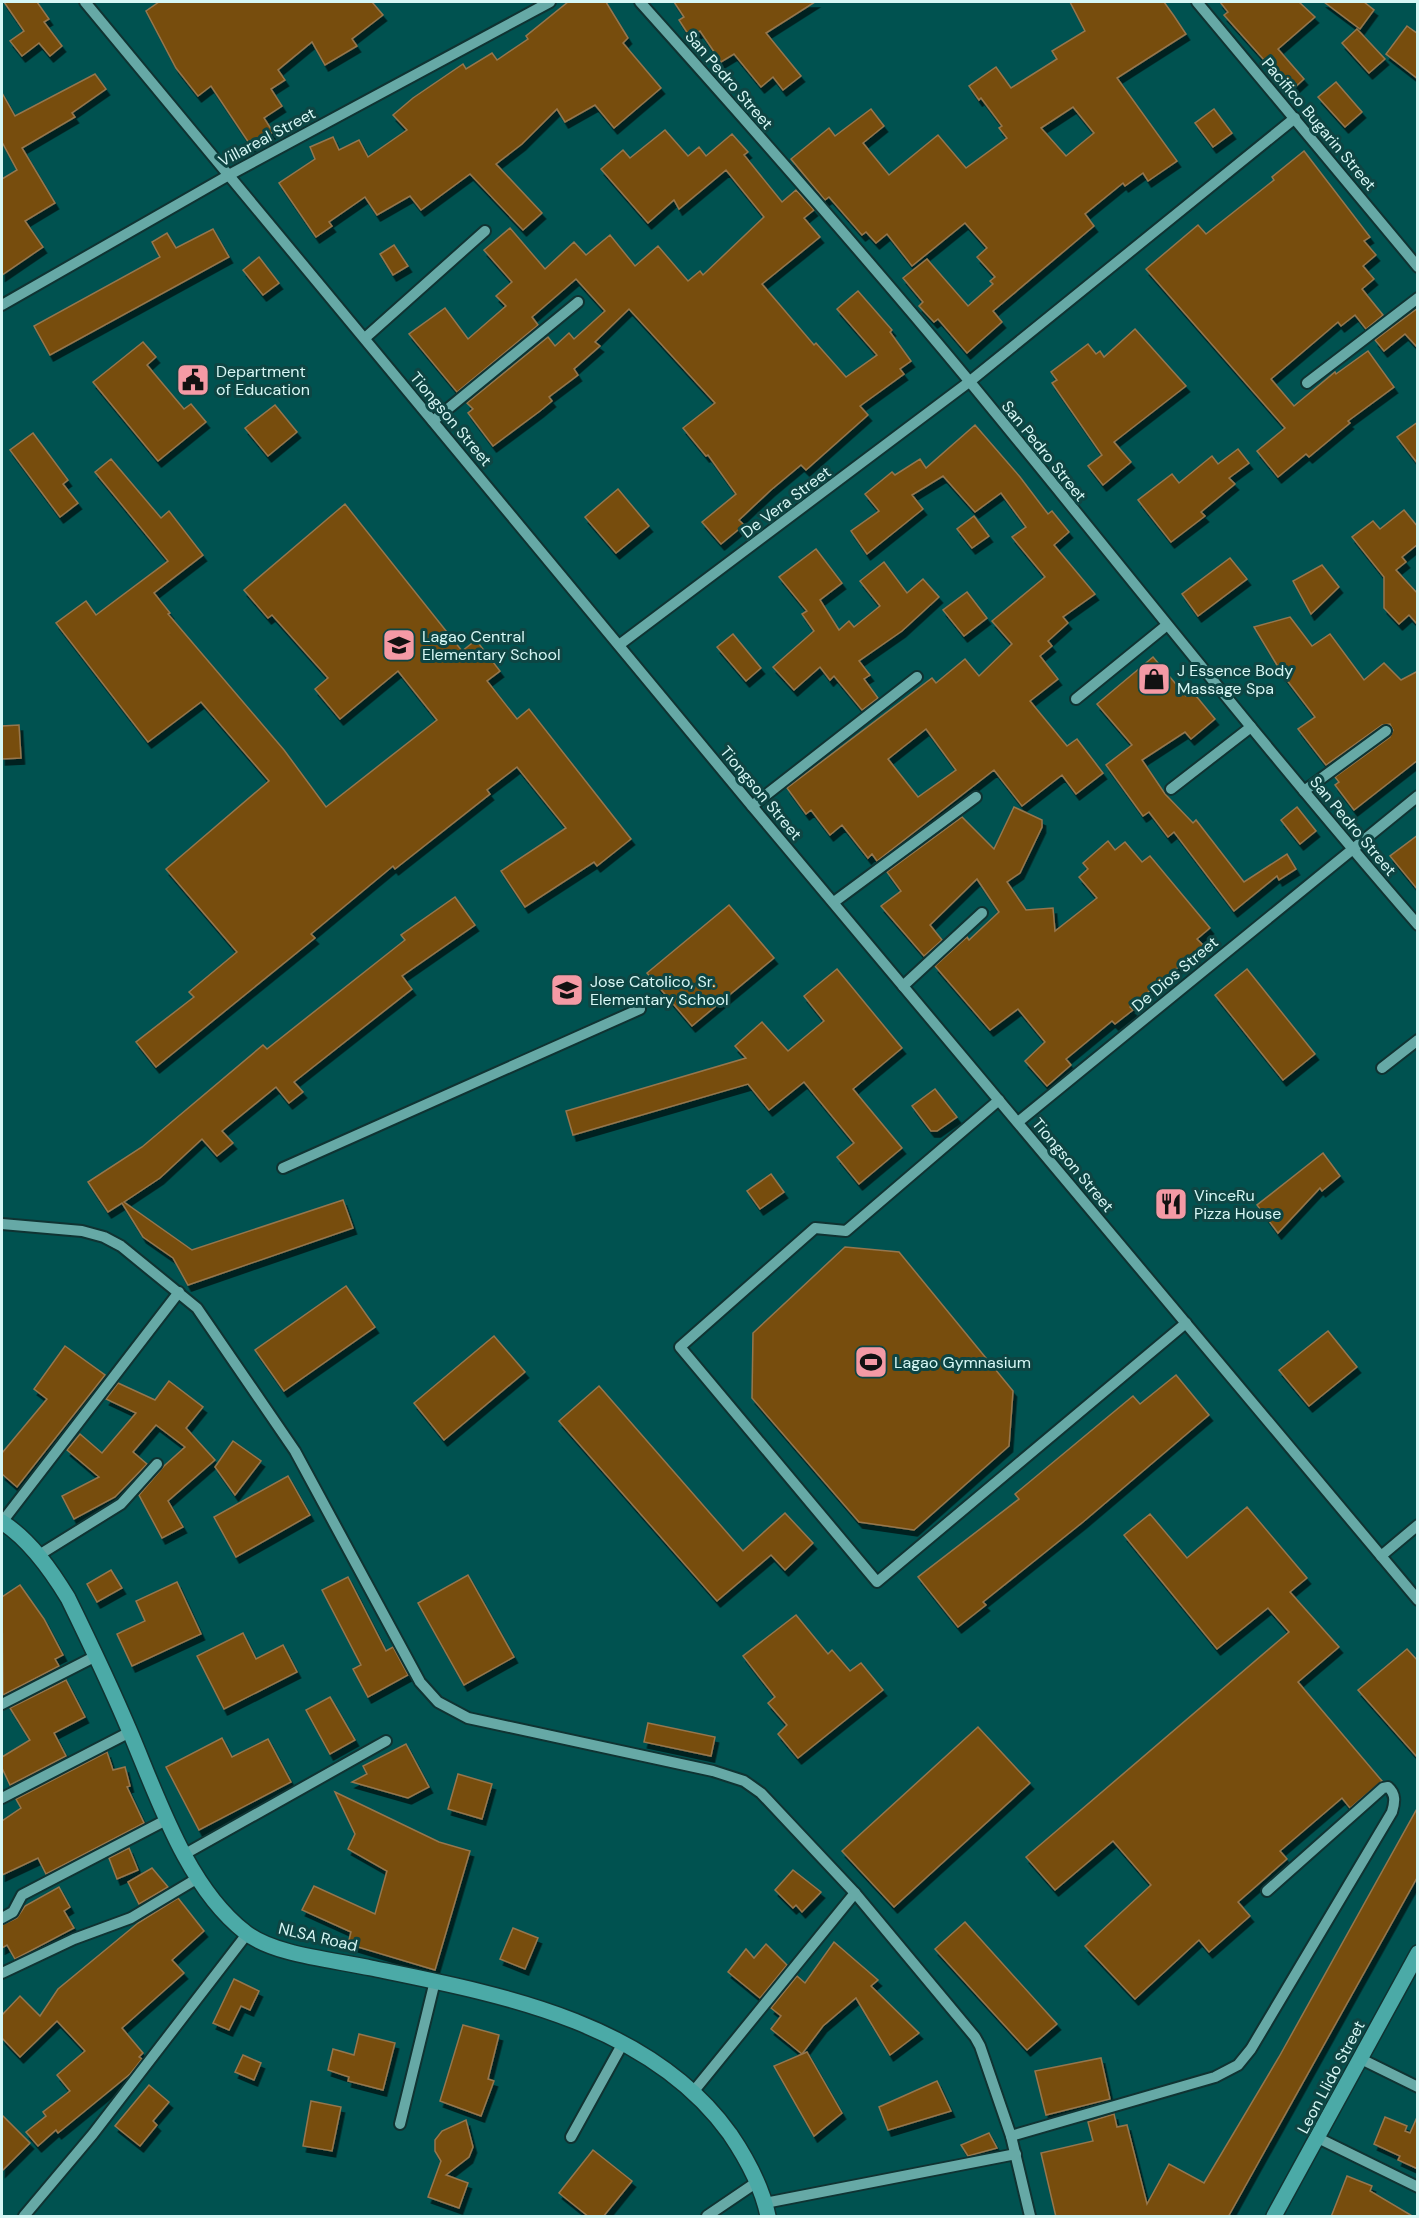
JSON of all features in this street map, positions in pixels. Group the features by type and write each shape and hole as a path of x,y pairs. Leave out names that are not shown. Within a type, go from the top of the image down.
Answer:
{"main road":[{"name":"NLSA Road","path":"2,1522 39,1556 53,1573 96,1656 185,1854 212,1900 247,1934 282,1949 435,1981 567,2018 623,2043 693,2092 720,2120 736,2143 757,2182 766,2210"},
{"name":"Leon Llido Street","path":"1274,2217 1418,1953"}],"street":[{"name":"Tiongson Street","path":"85,2 752,806 1418,1600"},
{"name":"Villareal Street","path":"2,305 229,175 550,2"},
{"name":"San Pedro Street","path":"640,2 828,214 969,382 1304,792 1418,925"},
{"name":"Pacifico Bugarin Street","path":"1197,2 1418,267"},
{"name":"De Vera Street","path":"619,645 969,382 1295,118"},
{"path":"364,338 485,231"},
{"path":"1307,383 1418,298"},
{"path":"433,421 578,302"},
{"path":"1076,699 1167,625"},
{"path":"752,806 917,677"},
{"path":"1170,789 1251,727"},
{"path":"1304,792 1386,731"},
{"name":"De Dios Street","path":"1018,1122 1351,848 1418,796"},
{"path":"834,902 976,797"},
{"path":"903,986 982,913"},
{"path":"283,1167 640,1009"},
{"path":"1383,1068 1418,1040"},
{"path":"999,1100 846,1231 815,1228 680,1347 877,1582 1185,1323"},
{"path":"2,1224 82,1231 104,1237 121,1246 197,1308 295,1451 420,1682 438,1702 468,1718 713,1771 744,1781 762,1793 855,1893 975,2037 1011,2136 1030,2217"},
{"path":"2,1522 179,1292"},
{"path":"39,1556 120,1504 157,1464"},
{"path":"1381,1556 1418,1525"},
{"path":"2,1704 96,1656"},
{"path":"2,1798 130,1732"},
{"path":"185,1854 386,1741"},
{"path":"1011,2136 1215,2077 1238,2065 1251,2049 1392,1812 1396,1802 1391,1790 1388,1787 1383,1788 1267,1891"},
{"path":"2,1918 13,1912 22,1895 168,1819"},
{"path":"2,1973 74,1939 131,1918 198,1878"},
{"path":"693,2092 855,1893"},
{"path":"24,2217 93,2134 247,1934"},
{"path":"400,2124 435,1981"},
{"path":"571,2137 623,2043"},
{"path":"1361,2059 1418,2087"},
{"path":"1318,2138 1418,2187"},
{"path":"766,2210 1016,2154"},
{"path":"707,2217 757,2182"}],"building":[{"path":"4,2 37,2 49,19 44,22 62,46 50,56 39,43 22,56 10,41 24,31"},
{"path":"159,2 372,2 383,15 352,39 357,46 325,65 312,42 278,70 285,80 271,89 282,106 264,118 273,132 251,146 211,86 198,96 176,68 146,11"},
{"path":"568,2 606,2 628,38 623,43 661,88 614,128 595,105 565,122 557,109 522,144 496,164 542,213 523,230 470,174 421,210 410,196 377,215 365,197 329,222 332,226 316,237 279,183 315,159 310,147 333,137 339,150 359,140 368,157 407,130 393,115 413,98 463,64 466,69 492,53 497,60 528,39 526,36"},
{"path":"674,2 815,2 766,33 801,76 783,90 773,77 761,87 734,54 721,62 700,31 690,37 679,20 684,17"},
{"path":"1070,2 1164,2 1174,16 1186,34 1117,78 1177,161 1148,181 1143,173 1125,186 1123,183 1085,214 1094,226 993,311 1002,322 967,353 938,319 934,322 919,306 923,302 903,278 927,259 968,306 993,284 990,281 995,277 977,257 987,248 965,223 912,266 887,234 876,243 866,232 862,235 829,197 825,200 791,159 829,128 835,136 871,109 884,126 863,143 889,175 938,135 966,168 1007,138 999,128 1002,126 969,86 996,67 1011,88 1057,59 1052,51 1085,31","holes":["1073,107 1094,133 1066,156 1041,128"]},
{"path":"1220,2 1299,2 1315,17 1278,49 1304,79 1293,89 1282,80 1224,15 1228,12"},
{"path":"1324,2 1364,2 1374,10 1360,29"},
{"path":"1407,26 1418,34 1418,79 1386,54"},
{"path":"1357,29 1385,59 1369,73 1342,43"},
{"path":"95,74 106,89 72,113 75,117 22,148 55,203 25,221 43,247 2,275 2,179 17,170 2,142 2,93 15,116"},
{"path":"1336,82 1362,112 1345,127 1318,97"},
{"path":"1214,109 1232,133 1213,147 1195,123"},
{"path":"665,130 688,156 699,147 706,156 732,134 748,152 744,155 782,202 796,190 814,210 804,218 820,237 762,284 814,345 816,343 846,377 877,355 837,309 858,291 892,330 890,332 911,361 900,369 904,374 860,406 868,415 806,470 801,465 771,490 739,520 744,525 721,544 702,522 736,494 708,455 706,456 683,428 715,403 629,309 595,342 600,346 574,369 578,375 549,397 552,401 493,446 468,413 473,409 467,403 548,337 555,346 569,333 574,339 605,311 576,279 532,317 538,325 457,392 409,334 445,308 468,339 506,306 496,296 512,282 484,250 510,228 545,269 574,242 586,255 610,235 635,266 658,246 688,281 700,271 703,275 764,217 726,170 679,209 674,200 648,223 601,169 623,150 630,158"},
{"path":"1304,151 1370,237 1364,241 1376,255 1363,266 1374,279 1362,289 1383,315 1366,329 1355,315 1341,326 1338,322 1271,379 1294,406 1335,372 1336,374 1368,351 1394,387 1348,421 1350,423 1309,457 1306,454 1278,477 1257,451 1285,428 1146,269 1198,225 1206,234 1274,180 1272,177"},
{"path":"213,229 229,257 50,355 34,326 160,257 152,242 167,233 176,248"},
{"path":"394,245 408,266 393,275 380,254"},
{"path":"259,257 279,283 263,295 243,270"},
{"path":"1418,308 1418,348 1405,334 1384,351 1375,340"},
{"path":"1135,329 1186,386 1114,442 1131,462 1103,485 1088,466 1102,455 1052,383 1057,380 1051,372 1088,344 1096,354 1100,351 1104,357"},
{"path":"143,342 156,357 147,365 184,409 191,404 206,422 158,461 93,382"},
{"path":"275,405 297,432 268,456 245,428"},
{"path":"1418,422 1418,464 1397,437"},
{"path":"975,425 1020,477 1048,514 1052,511 1069,532 1054,545 1095,594 1063,617 1068,623 1048,641 1052,646 1040,656 1058,679 1030,701 1067,746 1077,739 1103,773 1076,794 1062,775 1022,806 994,770 877,861 872,854 868,858 842,825 830,835 811,810 806,814 787,788 932,678 936,683 965,659 979,676 1012,644 992,621 1045,577 1012,537 1026,527 1001,493 975,512 943,476 912,495 923,509 867,554 851,531 879,511 865,494 892,472 895,475 920,459 926,468","holes":["926,729 956,770 918,797 888,759"]},
{"path":"33,433 68,480 63,484 78,503 60,517 10,450"},
{"path":"1238,449 1249,463 1229,478 1235,484 1201,512 1205,516 1171,542 1138,500 1172,474 1179,483 1212,456 1218,464"},
{"path":"111,459 161,518 169,511 203,555 154,593 170,613 168,614 284,750 326,807 437,720 398,671 340,719 315,689 328,678 272,615 268,618 244,590 345,504 462,651 476,640 500,671 487,681 517,719 529,709 631,839 597,866 594,862 525,907 501,871 566,828 517,767 487,790 490,794 395,869 393,866 311,934 315,938 156,1067 136,1042 194,997 189,992 237,952 166,869 269,781 201,702 148,742 56,623 86,601 96,615 168,561 95,472"},
{"path":"618,489 649,526 616,553 585,517"},
{"path":"1404,510 1418,527 1418,544 1402,557 1406,562 1396,570 1418,594 1418,625 1409,615 1399,624 1384,608 1384,577 1352,537 1373,521 1380,529"},
{"path":"974,516 989,536 972,548 957,529"},
{"path":"816,549 842,583 820,600 839,630 849,621 854,627 880,606 860,581 884,562 907,593 923,579 939,597 902,631 859,661 870,675 864,679 878,698 862,710 834,676 830,680 820,667 794,690 773,667 814,631 802,614 807,611 779,577"},
{"path":"1230,558 1247,579 1198,616 1182,594"},
{"path":"1322,565 1339,587 1311,614 1293,581"},
{"path":"967,592 987,618 964,636 943,610"},
{"path":"1290,617 1312,646 1330,634 1364,680 1384,663 1401,680 1418,671 1418,760 1354,810 1335,785 1339,782 1335,777 1390,737 1393,730 1390,724 1382,725 1326,765 1298,729 1315,717 1283,675 1254,627"},
{"path":"733,634 761,668 746,681 717,647"},
{"path":"1153,657 1186,696 1192,691 1215,719 1191,739 1185,732 1142,760 1165,794 1193,823 1196,820 1244,882 1287,854 1296,869 1279,880 1277,876 1234,911 1174,832 1168,837 1149,812 1143,816 1106,765 1132,745 1097,704"},
{"path":"19,725 21,758 2,759 2,726"},
{"path":"1014,807 1042,820 1042,827 1020,873 1007,882 1026,910 1053,908 1055,931 1097,898 1079,877 1088,869 1083,863 1108,841 1115,850 1125,842 1142,862 1150,856 1210,928 1197,939 1204,946 1130,1007 1133,1010 1115,1024 1112,1021 1066,1059 1071,1065 1047,1086 1025,1061 1045,1042 1018,1009 990,1030 935,966 967,937 969,940 999,912 977,879 930,925 942,940 924,956 881,906 901,891 887,872 962,817 994,849"},
{"path":"1297,807 1316,831 1300,844 1281,820"},
{"path":"1418,835 1418,890 1390,856"},
{"path":"455,897 475,925 402,976 412,989 294,1082 303,1092 289,1103 276,1087 222,1131 233,1143 217,1156 202,1139 160,1178 124,1202 192,1250 343,1200 353,1228 188,1285 173,1258 143,1237 122,1203 108,1212 88,1182 142,1147 263,1045 267,1049 405,940 401,935"},
{"path":"729,905 774,958 692,1026 647,973"},
{"path":"837,969 902,1048 853,1089 902,1148 859,1184 837,1157 854,1143 804,1082 769,1110 748,1084 573,1135 566,1111 746,1058 735,1046 762,1022 788,1051 824,1021 804,996"},
{"path":"1247,969 1315,1054 1283,1080 1215,995"},
{"path":"935,1089 957,1117 937,1131 931,1131 912,1106"},
{"path":"1323,1153 1340,1176 1322,1191 1320,1188 1278,1233 1257,1205"},
{"path":"771,1174 784,1192 760,1209 747,1191"},
{"name":"Lagao Gymnasium","path":"845,1247 899,1252 1013,1391 1009,1446 914,1530 859,1522 752,1398 753,1333"},
{"path":"346,1286 375,1327 284,1391 255,1350"},
{"path":"1328,1331 1357,1367 1309,1406 1279,1370"},
{"path":"494,1336 525,1372 444,1440 414,1403"},
{"path":"65,1346 105,1375 17,1487 2,1474 2,1453 47,1399 34,1389"},
{"path":"1176,1375 1209,1415 1083,1522 983,1602 986,1605 958,1627 918,1577 1019,1499 1015,1494 1133,1396 1140,1404"},
{"path":"169,1381 203,1407 186,1428 215,1460 168,1501 183,1527 162,1538 139,1495 164,1466 185,1447 156,1425 133,1452 147,1464 115,1497 74,1519 62,1496 99,1477 67,1450 80,1434 102,1453 136,1413 106,1399 118,1383 155,1400"},
{"path":"599,1386 743,1551 785,1513 813,1543 785,1570 771,1555 717,1601 559,1421"},
{"path":"233,1441 261,1461 235,1495 215,1467"},
{"path":"288,1476 310,1515 236,1557 214,1517"},
{"path":"1247,1507 1307,1578 1290,1592 1339,1647 1298,1682 1382,1781 1350,1808 1342,1798 1280,1851 1287,1859 1238,1902 1250,1916 1209,1952 1199,1940 1135,1999 1085,1946 1151,1885 1113,1841 1055,1890 1026,1857 1289,1632 1268,1608 1217,1649 1124,1535 1150,1514 1187,1558"},
{"path":"111,1570 122,1588 97,1602 87,1584"},
{"path":"468,1575 514,1657 464,1685 418,1603"},
{"path":"348,1577 386,1651 393,1647 408,1675 368,1697 353,1669 361,1665 322,1590"},
{"path":"177,1582 201,1634 132,1666 117,1634 145,1621 136,1601"},
{"path":"20,1585 44,1619 63,1655 55,1659 59,1666 3,1695 2,1597"},
{"path":"796,1615 828,1654 832,1650 850,1671 861,1663 883,1690 798,1758 778,1734 787,1725 768,1703 775,1697 743,1656"},
{"path":"243,1633 256,1659 283,1645 297,1672 224,1709 197,1656"},
{"path":"1407,1649 1418,1661 1418,1758 1358,1690"},
{"path":"66,1680 85,1717 54,1733 66,1756 10,1785 2,1768 2,1757 30,1740 10,1708"},
{"path":"330,1697 355,1740 330,1754 306,1710"},
{"path":"648,1723 715,1737 711,1756 644,1742"},
{"path":"978,1727 1030,1783 894,1907 842,1851"},
{"path":"222,1738 232,1757 268,1739 291,1782 199,1830 166,1767"},
{"path":"406,1744 429,1787 408,1798 352,1782 367,1774 363,1766"},
{"path":"107,1752 113,1770 125,1767 130,1786 127,1787 144,1823 46,1874 38,1858 2,1875 2,1821 21,1808 16,1799"},
{"path":"458,1774 492,1784 482,1819 448,1809"},
{"path":"335,1792 439,1842 470,1851 435,1970 348,1944 351,1932 302,1910 314,1886 375,1914 387,1871 348,1849 355,1834"},
{"path":"1418,1807 1418,1876 1228,2217 1056,2217 1041,2153 1093,2141 1088,2122 1114,2114 1117,2127 1127,2125 1147,2204 1169,2164 1204,2183 1279,2057"},
{"path":"129,1848 138,1870 117,1879 109,1858"},
{"path":"152,1868 168,1887 139,1904 128,1882"},
{"path":"793,1870 821,1892 802,1912 796,1905 793,1908 775,1890"},
{"path":"59,1887 70,1907 64,1911 74,1928 15,1959 7,1945 2,1948 2,1925 17,1918 25,1906"},
{"path":"178,1898 204,1931 172,1960 184,1973 122,2028 143,2053 139,2057 142,2059 130,2074 58,2133 56,2130 38,2146 26,2132 46,2116 43,2112 70,2091 57,2075 85,2051 57,2021 20,2057 2,2038 2,2015 20,1996 40,2016 58,1989 138,1923"},
{"path":"965,1922 1057,2024 1027,2050 935,1949"},
{"path":"513,1928 538,1938 525,1969 500,1959"},
{"path":"834,1942 878,1980 871,1986 919,2033 890,2055 856,1998 823,2026 802,2054 771,2029 781,2016 771,2008 797,1976 805,1983"},
{"path":"766,1944 787,1965 760,1998 728,1972 746,1949 754,1958"},
{"path":"234,1979 259,1991 250,2010 241,2006 229,2030 213,2023"},
{"path":"463,2025 499,2035 488,2079 494,2081 481,2116 440,2101"},
{"path":"359,2034 395,2043 383,2090 348,2081 349,2077 328,2070 333,2049 354,2055"},
{"path":"807,2052 842,2113 814,2136 774,2066"},
{"path":"243,2055 261,2063 254,2080 235,2072"},
{"path":"1101,2058 1110,2099 1046,2115 1035,2071"},
{"path":"937,2081 951,2111 888,2130 879,2107"},
{"path":"149,2085 169,2102 153,2121 157,2125 140,2146 115,2126"},
{"path":"311,2101 341,2107 332,2151 303,2146"},
{"path":"2,2115 30,2143 2,2171"},
{"path":"1418,2115 1418,2169 1398,2160 1400,2156 1374,2144 1385,2117 1407,2126 1405,2131 1410,2133"},
{"path":"466,2120 473,2147 469,2157 446,2175 468,2183 459,2208 428,2197 441,2161 435,2151 435,2140 442,2131"},
{"path":"989,2133 997,2148 968,2156 961,2145"},
{"path":"593,2150 632,2181 603,2217 589,2217 559,2193"},
{"path":"1347,2176 1372,2186 1370,2191 1414,2217 1331,2217"}],"place":[{"name":"Department of Education","path":"193,380"},
{"name":"Lagao Central Elementary School","path":"399,645"},
{"name":"J Essence Body Massage Spa","path":"1154,679"},
{"name":"Jose Catolico, Sr. Elementary School","path":"567,990"},
{"name":"VinceRu Pizza House","path":"1171,1204"},
{"name":"Lagao Gymnasium","path":"871,1362"}]}
